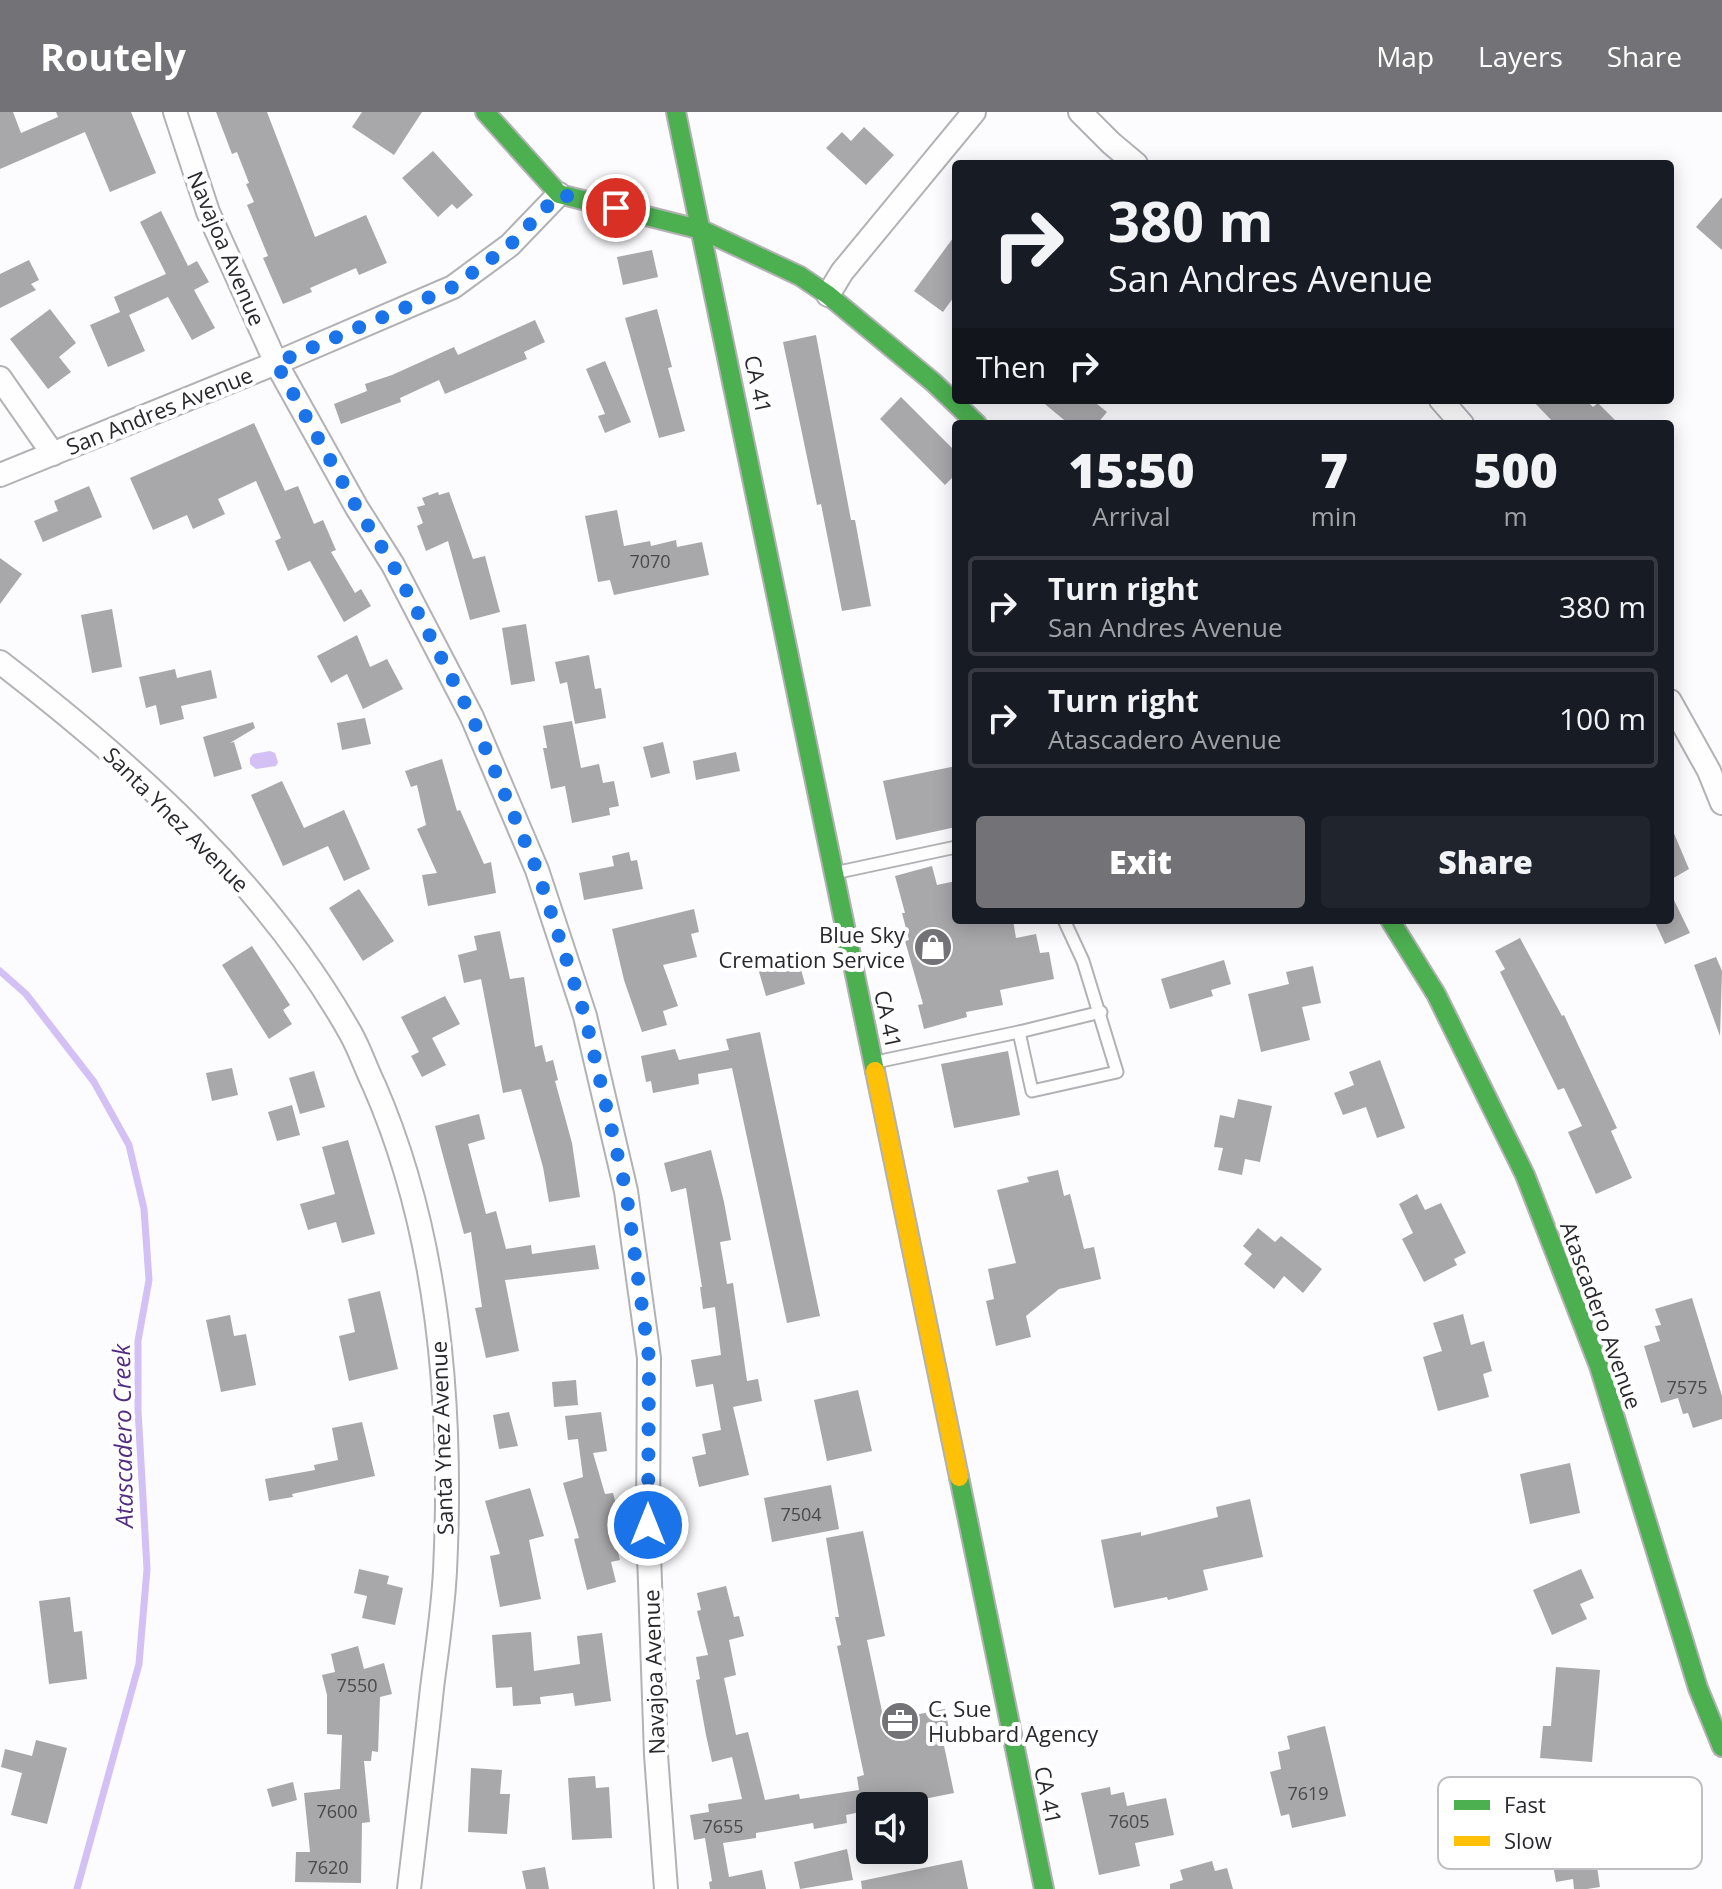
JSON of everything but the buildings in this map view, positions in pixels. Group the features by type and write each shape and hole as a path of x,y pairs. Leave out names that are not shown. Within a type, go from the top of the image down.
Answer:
{"main road":[{"name":"CA 41","path":"676,112 1044,1889"},
{"path":"494,116 559,194 702,230 800,276 828,295 952,400"},
{"path":"956,404 973,420"},
{"name":"Atascadero Avenue","path":"1392,924 1436,994 1525,1175 1599,1366 1698,1688 1722,1747"}],"street":[{"name":"Navajoa Avenue","path":"175,112 208,212 276,363 357,508 393,565 472,717 537,870 585,1016 626,1191 649,1358 648,1525 656,1755 666,1889"},
{"path":"828,295 842,272 974,112"},
{"path":"1080,112 1131,160"},
{"name":"San Andres Avenue","path":"0,475 453,287 510,245 559,194"},
{"path":"0,378 53,454"},
{"path":"1444,404 1458,420"},
{"name":"Santa Ynez Avenue","path":"0,662 113,753 203,838 278,925 352,1037 401,1155 426,1257 442,1360 447,1467 443,1594 409,1889"},
{"path":"1674,708 1709,771 1722,803"}],"lane":[{"path":"835,873 952,848"},
{"path":"1019,1032 1032,1091 1117,1072 1101,1012 1066,924"},
{"path":"874,1063 1101,1012"}],"shaded area":[{"path":"275,753 276,766 256,769 250,764 253,754"}],"waterway":[{"name":"Atascadero Creek","path":"0,971 26,994 94,1082 129,1145 144,1209 149,1280 138,1341 138,1410 147,1569 139,1664 77,1889"}],"traffic: fast":[{"path":"485,112 559,194 702,230 800,276 828,295 952,400"},
{"path":"676,112 875,1071"},
{"path":"956,404 973,420"},
{"path":"1392,924 1436,994 1525,1175 1599,1366 1698,1688 1722,1747"},
{"path":"959,1477 1044,1889"}],"traffic: slow":[{"path":"875,1071 959,1477"}],"place":[{"name":"Blue Sky Cremation Service","path":"933,947"},
{"name":"C. Sue Hubbard Agency","path":"900,1721"}],"route":[{"path":"616,208 559,194 510,245 453,287 276,363 357,508 393,565 472,717 537,870 585,1016 626,1191 649,1358 648,1525"}]}
